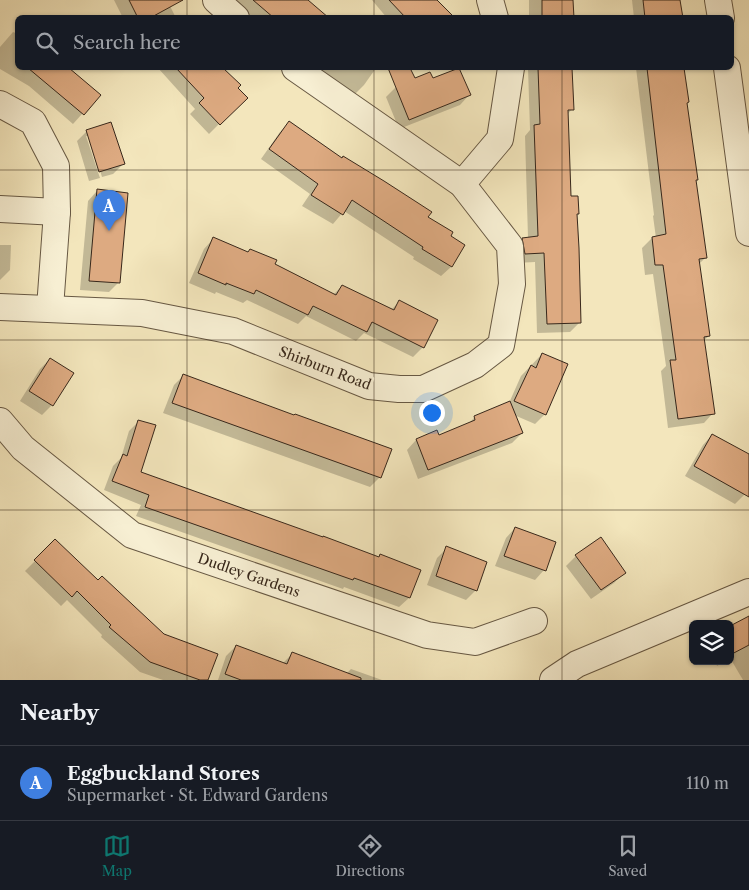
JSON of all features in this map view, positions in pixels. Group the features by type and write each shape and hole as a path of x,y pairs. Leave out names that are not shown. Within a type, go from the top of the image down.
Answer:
{"street":[{"path":"216,0 233,15"},
{"path":"490,0 494,15"},
{"path":"718,0 720,15"},
{"name":"Shirburn Road","path":"0,306 142,313 233,331 369,386 422,390 475,365 501,345 512,284 510,246 462,184 298,70"},
{"path":"462,184 500,139 511,70"},
{"path":"727,70 749,232"},
{"path":"0,104 33,122 56,166 57,212 50,308"},
{"path":"0,209 57,212"},
{"name":"Dudley Gardens","path":"0,421 23,448 132,535 427,636 475,642 534,621"},
{"path":"553,680 577,664 749,592"}],"building":[{"path":"129,0 183,0 156,15 136,15"},
{"path":"253,0 308,0 326,15 270,15"},
{"path":"389,0 437,0 452,15 403,15"},
{"path":"542,0 573,0 574,15 542,15"},
{"path":"643,0 680,0 682,15 645,15"},
{"path":"30,70 71,70 101,95 84,115"},
{"path":"178,70 225,70 241,85 238,88 248,98 220,125 199,103 204,98"},
{"path":"389,70 411,70 415,78 430,72 433,78 454,70 460,70 471,95 409,120"},
{"path":"538,70 572,70 574,110 568,110 571,196 578,196 581,323 547,324 544,253 525,254 522,238 538,236 534,125 540,124"},
{"path":"647,70 684,70 698,180 696,180 707,258 699,259 710,336 704,337 715,414 678,419 670,360 676,360 663,265 655,265 652,237 666,234"},
{"path":"289,121 342,158 343,156 432,212 428,217 453,232 451,236 465,245 452,267 422,249 423,247 352,200 343,215 311,195 318,184 269,149"},
{"path":"111,122 125,164 99,172 86,130"},
{"path":"97,189 128,193 120,283 89,281"},
{"path":"213,237 248,252 250,249 277,260 275,264 336,295 342,285 394,310 399,300 438,320 424,348 372,322 367,332 313,306 308,315 256,290 254,294 226,283 226,285 198,273"},
{"path":"542,353 568,364 546,415 514,401 531,365 536,368"},
{"path":"50,358 74,373 53,406 29,391"},
{"path":"183,374 392,449 381,478 172,403"},
{"path":"510,401 523,433 428,470 416,439 437,430 439,435 475,420 474,416"},
{"path":"138,420 156,425 141,472 379,557 380,554 421,570 410,598 145,507 149,495 112,481 123,454 127,456"},
{"path":"712,434 749,454 749,497 694,466"},
{"path":"515,527 556,542 546,571 504,556"},
{"path":"601,537 626,573 601,590 575,555"},
{"path":"55,539 98,580 102,576 164,634 218,654 208,680 200,680 150,662 109,627 111,625 77,591 72,597 34,560"},
{"path":"446,546 487,562 477,591 436,576"},
{"path":"749,616 749,645 734,653 734,624"},
{"path":"236,645 287,664 292,652 361,678 361,680 241,680 225,674"}],"place":[{"name":"Eggbuckland Stores","path":"109,231"}]}
